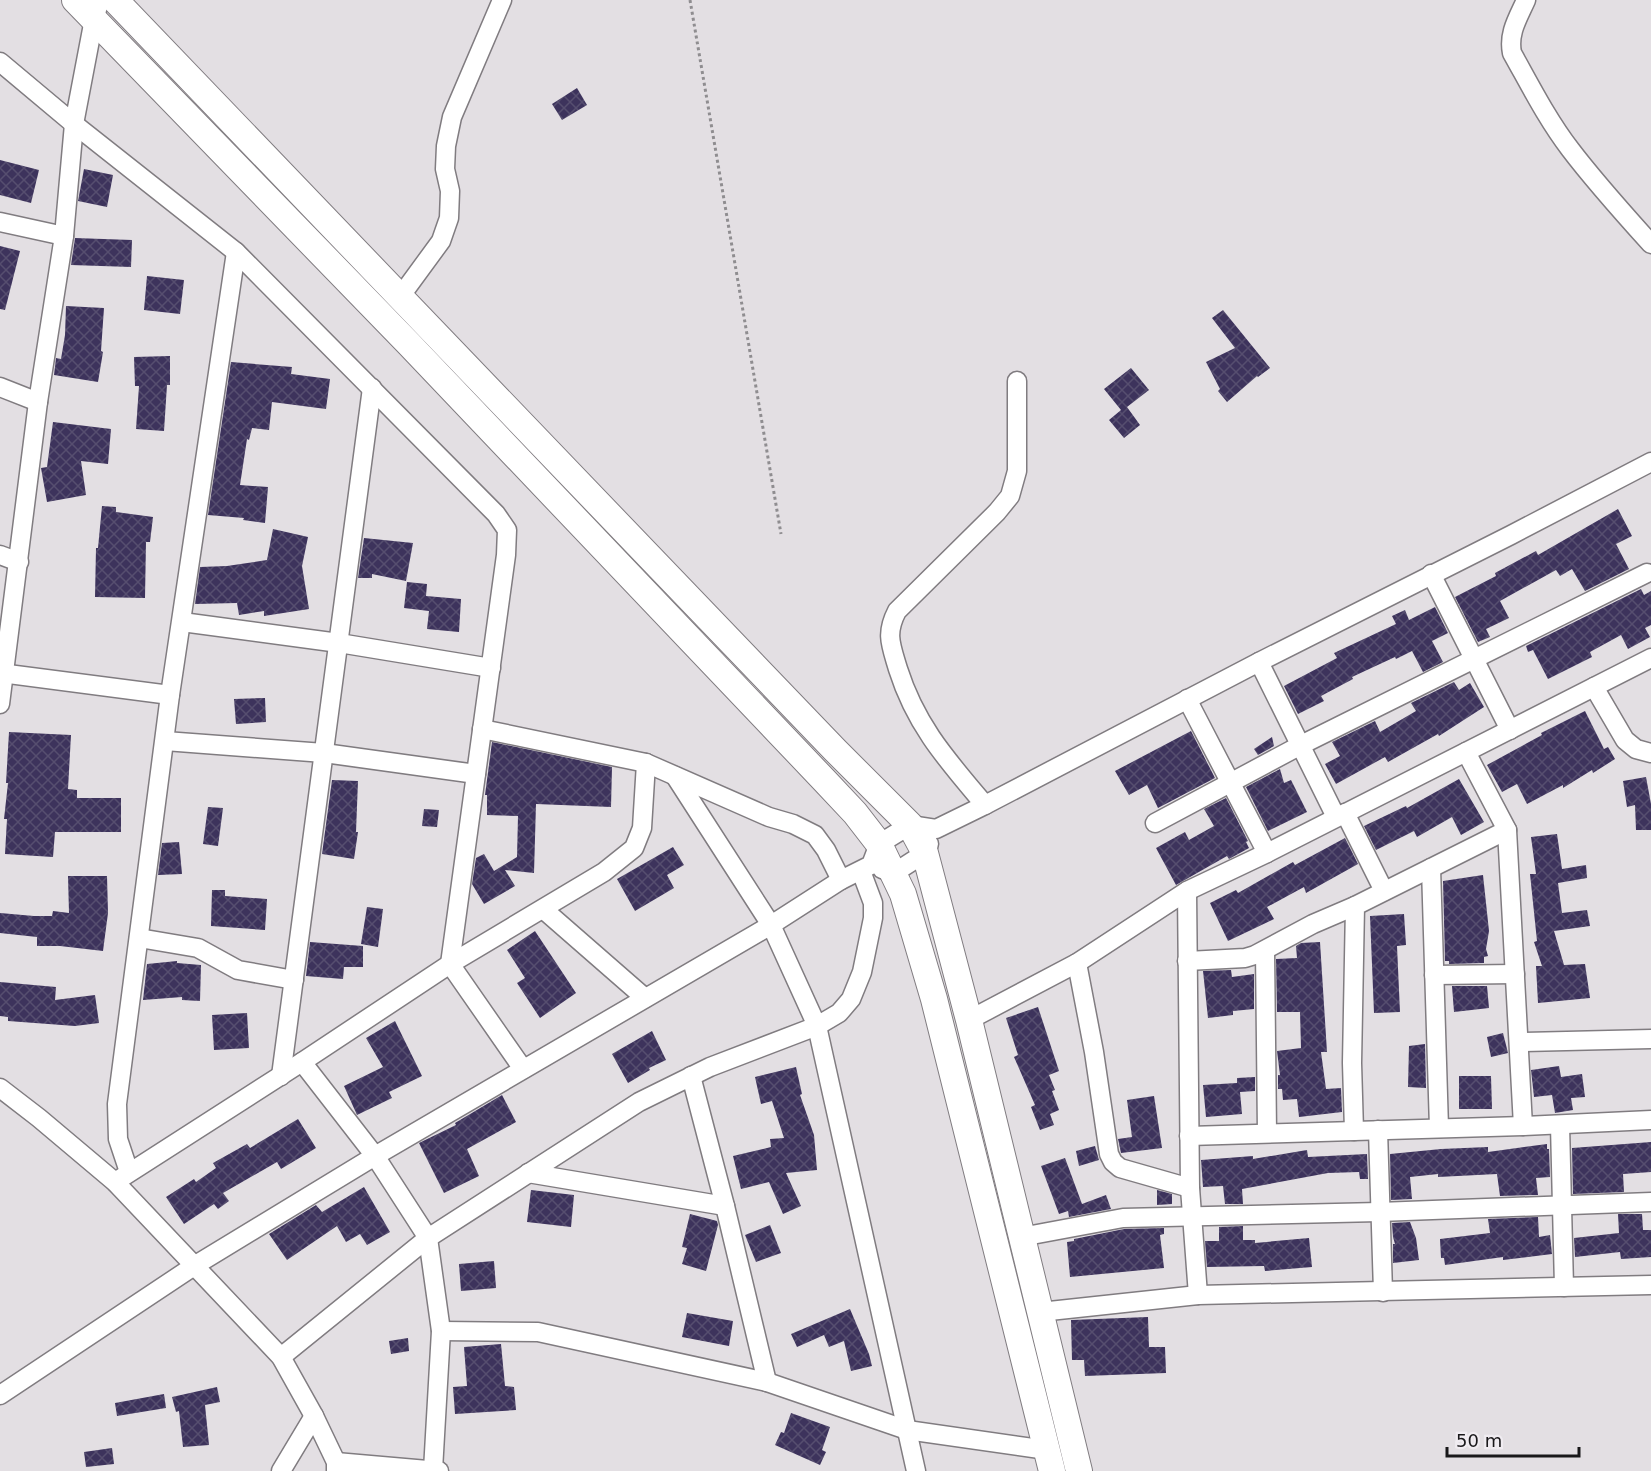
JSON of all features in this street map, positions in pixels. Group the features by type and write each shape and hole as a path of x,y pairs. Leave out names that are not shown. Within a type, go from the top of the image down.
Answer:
{"main road":[{"path":"75,0 97,10 409,344 855,813 876,863 903,894 934,999 1049,1461"},
{"path":"115,0 835,750 910,825 926,853 969,1020 1078,1471"}],"street":[{"path":"400,297 441,241 449,218 450,191 445,169 452,117 502,0"},
{"path":"1526,0 1513,29 1510,41 1512,53 1549,118 1569,147 1651,244"},
{"path":"0,704 38,402 64,236 74,124 97,10"},
{"path":"0,62 74,124 236,252 496,514 507,530 506,555 450,964 523,1069"},
{"path":"0,222 64,236"},
{"path":"122,1177 117,1104 170,695 236,252"},
{"path":"985,805 946,759 922,725 906,696 888,636 891,622 897,611 997,512 1010,496 1017,471 1017,381"},
{"path":"0,387 38,402"},
{"path":"281,1076 372,388"},
{"path":"281,1357 428,1238 639,1102 691,1076 818,1026 839,1013 851,999 862,972 873,918 876,863 910,825 936,829 985,805 1651,462"},
{"path":"0,555 19,561"},
{"path":"1155,823 1474,658 1647,573"},
{"path":"1431,574 1510,730"},
{"path":"182,622 339,643 491,668"},
{"path":"969,1020 1077,963 1187,891 1267,853 1651,658"},
{"path":"1259,662 1301,746 1384,891"},
{"path":"2,674 170,695"},
{"path":"1594,687 1625,740 1636,749 1651,753"},
{"path":"1187,699 1267,853"},
{"path":"482,729 646,763 769,817 793,824 815,835 826,850 841,880"},
{"path":"165,741 324,753 476,774"},
{"path":"1466,753 1507,830 1523,1126"},
{"path":"122,1177 281,1076 450,964 604,872 634,848 642,828 646,763"},
{"path":"675,776 771,925 818,1026 907,1430 912,1467"},
{"path":"0,1395 194,1266 375,1156 771,925 841,880 876,863 926,853 936,829"},
{"path":"1187,961 1245,958 1265,951 1313,924 1507,830"},
{"path":"1431,868 1439,1128"},
{"path":"1187,891 1190,1188 1198,1295"},
{"path":"1354,906 1352,1063 1354,1131"},
{"path":"543,909 645,998"},
{"path":"139,938 198,948 238,970 294,980"},
{"path":"1265,951 1267,1133"},
{"path":"1077,963 1094,1052 1109,1154 1113,1162 1120,1168 1190,1188"},
{"path":"1434,975 1515,974"},
{"path":"1519,1042 1651,1039"},
{"path":"0,1088 122,1177 194,1266 281,1357 314,1416 336,1466 436,1471 441,1331 428,1238 375,1156 302,1062"},
{"path":"691,1076 767,1382"},
{"path":"1189,1136 1560,1125 1651,1120"},
{"path":"1560,1125 1564,1287"},
{"path":"1378,1130 1383,1292"},
{"path":"528,1173 725,1206"},
{"path":"1021,1237 1123,1218 1651,1202"},
{"path":"1040,1312 1198,1295 1651,1285"},
{"path":"441,1331 538,1332 767,1382 907,1430 1049,1461"},
{"path":"281,1471 314,1416"}],"path":[{"path":"690,0 781,534"}],"building":[{"path":"577,88 587,105 562,120 552,104"},
{"path":"0,160 39,170 31,203 0,195"},
{"path":"84,169 113,175 107,207 78,201"},
{"path":"75,238 132,240 131,267 71,265"},
{"path":"0,246 20,251 5,310 0,309"},
{"path":"147,276 184,280 180,314 144,310"},
{"path":"66,306 104,308 101,351 103,352 98,382 54,375 56,358 61,359"},
{"path":"1223,310 1270,368 1227,402 1218,391 1220,389 1206,362 1235,348 1212,318"},
{"path":"170,356 170,385 167,385 164,431 136,429 139,386 135,386 134,357"},
{"path":"231,362 292,367 291,374 330,379 326,409 272,402 269,430 252,428 249,440 247,439 240,485 268,487 265,523 243,520 244,518 208,515"},
{"path":"1131,368 1149,390 1127,407 1140,425 1124,438 1109,420 1121,410 1104,389"},
{"path":"53,422 111,429 108,464 81,461 86,495 47,502 41,468 47,467"},
{"path":"102,506 116,507 116,512 153,517 150,542 146,542 145,598 95,597 96,548 98,548"},
{"path":"1618,509 1632,536 1616,544 1629,569 1585,591 1572,569 1560,576 1556,570 1500,601 1509,618 1486,629 1490,637 1478,642 1455,597 1496,576 1495,573 1536,551 1538,555"},
{"path":"273,529 308,537 302,566 309,609 264,616 264,611 239,615 237,603 195,604 200,567 227,566 267,560"},
{"path":"364,538 413,543 406,581 372,574 372,578 358,578"},
{"path":"407,582 427,584 426,596 461,599 459,632 427,629 429,611 404,608"},
{"path":"1641,589 1644,595 1651,591 1651,625 1645,628 1650,637 1628,649 1621,635 1590,652 1592,657 1548,679 1533,650 1528,652 1526,646"},
{"path":"1435,607 1448,633 1432,641 1443,662 1423,672 1412,651 1396,659 1395,657 1352,677 1353,679 1321,696 1324,701 1298,714 1284,686 1337,658 1334,653 1396,624 1392,616 1405,610 1409,620"},
{"path":"1454,682 1459,690 1470,683 1484,707 1439,736 1438,734 1388,762 1385,757 1336,784 1325,764 1340,756 1332,742 1375,721 1380,732 1416,711 1411,703"},
{"path":"265,698 266,722 236,724 234,699"},
{"path":"1585,711 1604,749 1608,747 1615,759 1593,773 1592,770 1563,788 1563,785 1527,804 1517,784 1502,792 1487,765 1542,735 1541,733"},
{"path":"1191,731 1215,778 1158,808 1147,785 1129,795 1115,771"},
{"path":"9,732 71,735 68,789 77,790 77,798 121,798 121,832 55,832 53,857 5,854 7,819 4,819 8,783 6,783"},
{"path":"1272,737 1274,746 1258,755 1254,749"},
{"path":"492,742 612,767 611,807 536,804 534,873 505,870 515,886 484,904 472,884 476,858 484,854 494,871 517,857 518,816 487,815 487,795 485,795"},
{"path":"1280,769 1284,783 1291,780 1307,812 1268,831 1246,787"},
{"path":"1646,777 1651,804 1651,830 1636,830 1635,805 1627,807 1623,781"},
{"path":"1459,779 1484,822 1461,835 1452,817 1417,837 1414,831 1376,850 1364,826 1406,806 1407,808"},
{"path":"332,780 358,781 356,832 358,832 354,859 322,854"},
{"path":"1226,798 1248,841 1246,842 1249,848 1229,859 1227,856 1176,885 1156,848 1185,832 1189,840 1214,826 1204,809"},
{"path":"208,807 223,808 218,846 203,844"},
{"path":"424,809 439,810 437,827 422,826"},
{"path":"1557,834 1562,869 1586,865 1587,878 1558,883 1562,913 1587,910 1590,926 1554,931 1564,965 1585,964 1590,998 1538,1003 1536,966 1542,966 1534,942 1537,941 1530,874 1536,874 1531,837"},
{"path":"1345,838 1358,864 1306,893 1304,887 1267,907 1274,919 1228,941 1210,903 1236,890 1238,893 1293,862 1295,865"},
{"path":"179,842 182,874 158,875 162,843"},
{"path":"673,847 684,865 667,875 674,888 635,911 617,879"},
{"path":"1483,875 1489,931 1486,949 1488,956 1484,957 1484,963 1449,964 1449,961 1445,961 1443,881"},
{"path":"68,876 107,876 108,913 103,951 37,946 37,937 0,933 0,913 52,916 53,911 69,913"},
{"path":"212,890 225,890 225,896 267,899 265,930 211,926"},
{"path":"367,907 383,909 378,947 361,944"},
{"path":"1404,914 1406,945 1397,946 1400,1012 1374,1013 1370,916"},
{"path":"535,931 576,993 540,1018 517,983 525,978 507,950"},
{"path":"310,942 363,946 363,967 344,967 343,979 306,976"},
{"path":"1320,942 1327,1052 1321,1052 1326,1089 1341,1088 1342,1112 1299,1117 1297,1099 1283,1100 1282,1089 1278,1089 1278,1075 1280,1075 1277,1051 1301,1048 1300,1012 1277,1012 1276,959 1297,958 1296,946 1301,943"},
{"path":"177,961 177,963 201,965 200,1001 182,1000 182,997 143,1000 147,964"},
{"path":"1231,970 1232,977 1254,974 1254,1009 1233,1011 1233,1015 1208,1018 1203,971"},
{"path":"0,982 56,987 55,1000 95,995 99,1023 75,1026 8,1021 8,1017 0,1016"},
{"path":"1452,986 1487,986 1489,1008 1454,1012"},
{"path":"1038,1007 1059,1071 1049,1075 1059,1110 1050,1114 1054,1125 1040,1130 1031,1107 1035,1105 1014,1057 1018,1055 1006,1018"},
{"path":"247,1013 249,1048 214,1050 212,1015"},
{"path":"395,1021 422,1076 389,1092 392,1098 357,1115 344,1086 383,1067 366,1038"},
{"path":"652,1031 666,1060 649,1068 650,1070 628,1083 612,1054"},
{"path":"1503,1033 1508,1053 1491,1057 1487,1037"},
{"path":"1425,1044 1426,1088 1408,1087 1409,1046"},
{"path":"1559,1066 1561,1077 1582,1074 1585,1097 1571,1098 1573,1110 1555,1113 1552,1095 1534,1097 1531,1070"},
{"path":"796,1067 802,1094 800,1095 814,1135 817,1170 786,1173 801,1206 783,1214 769,1182 741,1189 733,1156 771,1147 770,1139 784,1138 772,1101 761,1104 755,1077"},
{"path":"1459,1076 1491,1076 1492,1109 1459,1109"},
{"path":"1255,1077 1255,1091 1240,1092 1242,1114 1206,1117 1203,1085 1237,1083 1237,1078"},
{"path":"502,1095 516,1122 467,1149 479,1176 444,1193 419,1143 456,1125 455,1123"},
{"path":"1154,1096 1162,1148 1121,1153 1118,1139 1132,1137 1127,1100"},
{"path":"298,1119 316,1148 281,1169 277,1162 223,1193 229,1201 218,1209 214,1204 184,1224 166,1197 194,1179 196,1182 216,1168 213,1163 247,1144 250,1148"},
{"path":"1651,1142 1651,1172 1623,1174 1624,1192 1573,1194 1572,1148"},
{"path":"1547,1144 1550,1177 1536,1178 1538,1195 1500,1196 1497,1174 1438,1177 1438,1174 1410,1177 1412,1199 1391,1200 1390,1154 1488,1147 1488,1152"},
{"path":"1095,1146 1099,1160 1079,1166 1076,1151"},
{"path":"1307,1150 1308,1157 1367,1154 1368,1179 1360,1179 1359,1172 1328,1173 1242,1189 1243,1204 1225,1204 1223,1186 1203,1187 1201,1160 1253,1156 1253,1159"},
{"path":"1065,1158 1082,1204 1106,1195 1111,1209 1069,1217 1068,1211 1059,1214 1041,1166"},
{"path":"364,1187 390,1232 367,1245 360,1234 346,1242 337,1226 287,1260 269,1234 316,1205 322,1212"},
{"path":"531,1190 574,1195 571,1227 527,1222"},
{"path":"1157,1190 1172,1194 1172,1204 1157,1205"},
{"path":"690,1214 717,1221 718,1225 706,1271 682,1264 687,1248 682,1247"},
{"path":"1618,1214 1642,1214 1643,1230 1651,1230 1651,1257 1621,1259 1620,1252 1575,1257 1574,1238 1619,1233"},
{"path":"1538,1217 1539,1237 1550,1235 1552,1254 1503,1260 1503,1257 1445,1265 1444,1258 1441,1258 1440,1239 1490,1233 1488,1219"},
{"path":"1410,1222 1416,1238 1419,1260 1393,1263 1393,1244 1395,1244 1392,1223"},
{"path":"770,1225 781,1253 756,1262 745,1235"},
{"path":"1243,1226 1243,1240 1255,1240 1255,1243 1309,1238 1312,1267 1265,1271 1264,1266 1207,1267 1205,1241 1219,1241 1219,1227"},
{"path":"1164,1228 1164,1234 1160,1235 1164,1268 1070,1277 1067,1242 1124,1229"},
{"path":"494,1261 496,1288 461,1291 459,1264"},
{"path":"850,1309 872,1366 851,1371 844,1341 829,1347 824,1335 797,1347 791,1334"},
{"path":"687,1313 733,1321 729,1346 682,1337"},
{"path":"1148,1317 1149,1347 1165,1347 1166,1373 1085,1376 1084,1360 1072,1360 1071,1320"},
{"path":"408,1338 409,1351 391,1354 389,1341"},
{"path":"501,1344 505,1386 514,1387 516,1410 455,1414 453,1387 467,1386 464,1347"},
{"path":"217,1387 220,1402 205,1405 209,1445 183,1447 179,1411 176,1412 172,1397"},
{"path":"164,1394 166,1408 117,1416 115,1403"},
{"path":"791,1413 830,1427 822,1450 826,1452 820,1465 775,1445 781,1432 784,1433"},
{"path":"112,1448 114,1464 86,1467 84,1452"}]}
